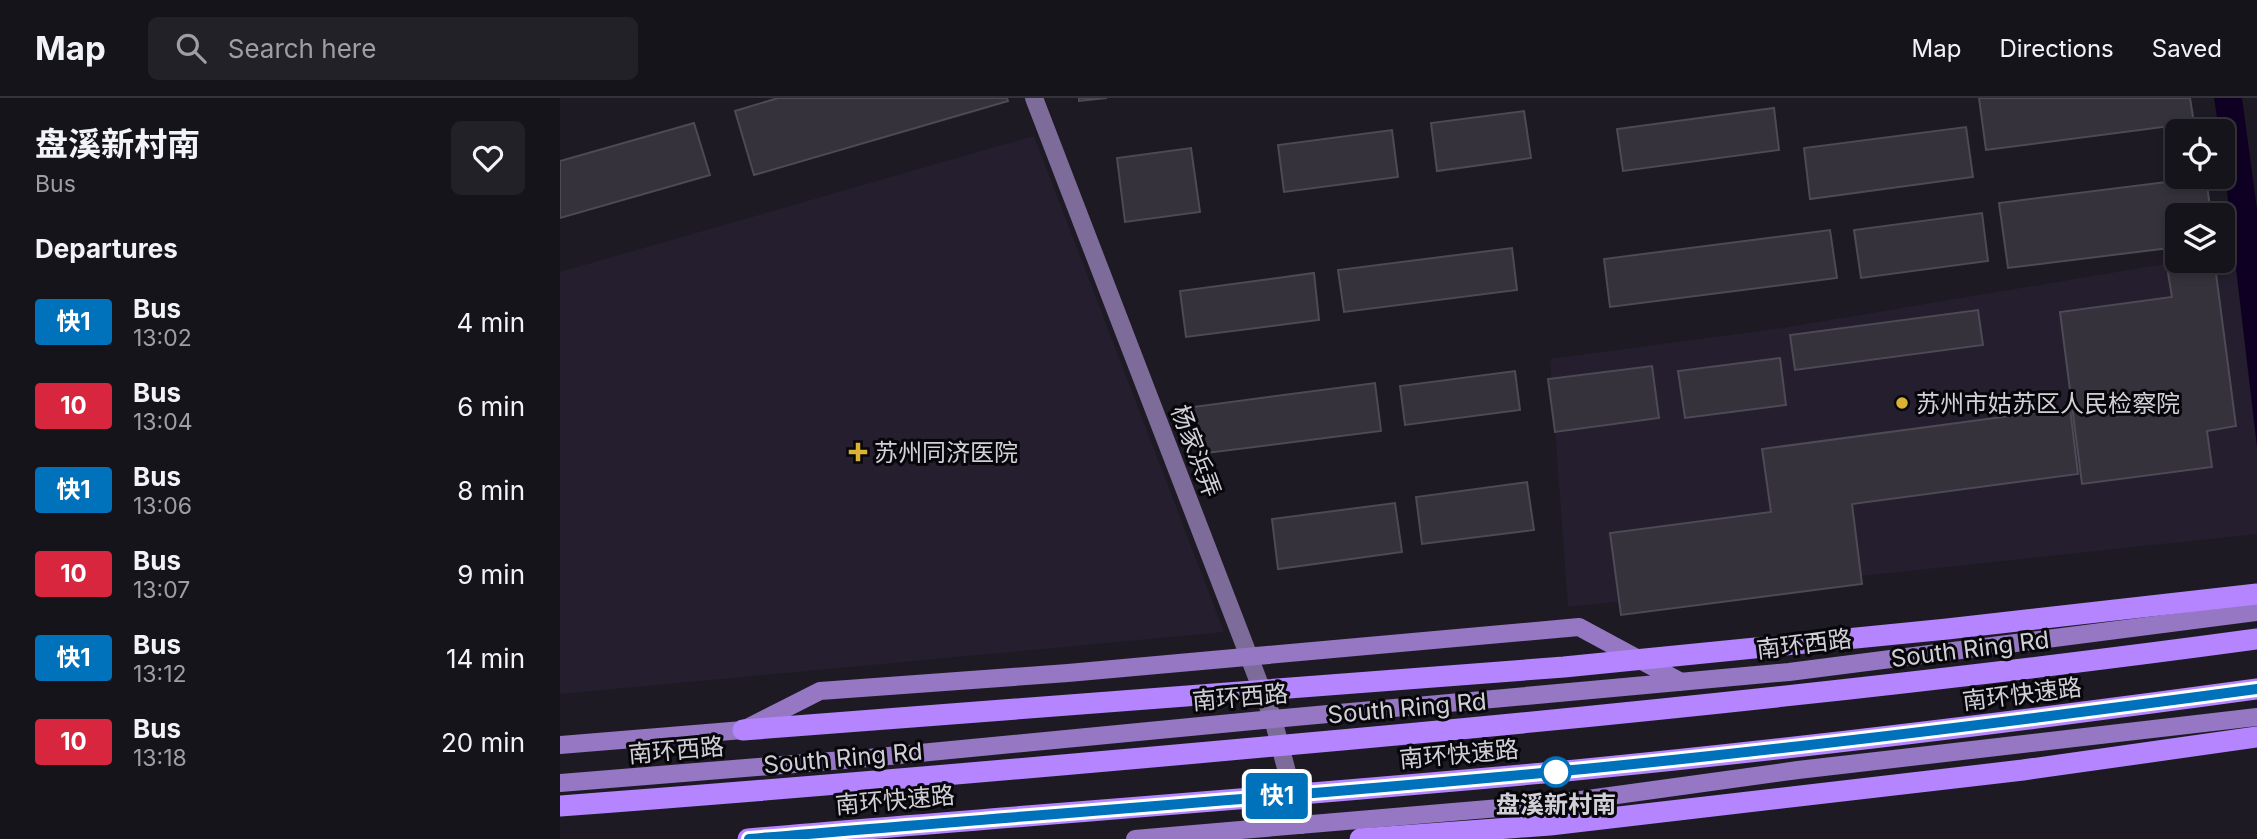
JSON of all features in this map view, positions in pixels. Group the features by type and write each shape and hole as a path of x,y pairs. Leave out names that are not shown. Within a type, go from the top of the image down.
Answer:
{"highway":[{"path":"743,730 1564,667 1947,629 2257,594"},
{"name":"South Ring Rd","path":"560,806 852,784 1574,719 1993,673 2257,639"},
{"name":"南环快速路","path":"748,839 1345,791 1605,767 2015,722 2257,690"},
{"path":"1360,839 1564,823 2009,771 2257,737"}],"main road":[{"name":"南环西路","path":"560,783 868,758 1789,672 2257,612"},
{"path":"560,745 743,730 820,691 1068,673 1579,627 1681,681"},
{"path":"1135,839 1559,803 1798,769 2257,717"}],"street":[{"name":"杨家浜弄","path":"1034,98 1273,719 1301,825"}],"shaded area":[{"path":"2214,98 2242,98 2257,209 2257,447 2235,260 2235,203 2228,203 2227,189 2235,189 2235,119 2217,119"},
{"name":"苏州同济医院","path":"1034,136 1224,632 560,694 560,272"},
{"name":"苏州市姑苏区人民检察院","path":"2235,252 2257,447 2257,534 1568,607 1550,359 1782,328 2165,264 2165,273 2235,273"}],"building":[{"path":"778,98 1007,98 1008,101 754,175 735,111"},
{"path":"1079,98 1107,98 1079,101"},
{"path":"1979,98 2190,98 2193,119 2165,119 2165,127 1986,150"},
{"path":"1774,108 1779,150 1623,171 1617,129"},
{"path":"1524,111 1531,158 1437,171 1431,123"},
{"path":"694,123 710,175 560,218 560,161"},
{"path":"1966,127 1973,177 1810,199 1804,148"},
{"path":"1392,130 1398,177 1284,192 1278,145"},
{"path":"1191,148 1200,212 1125,222 1117,158"},
{"path":"2165,182 2165,189 2208,189 2209,203 2165,203 2165,248 2008,268 1999,203"},
{"path":"1982,213 1988,261 1861,278 1854,230"},
{"path":"1830,230 1837,278 1610,307 1604,259"},
{"path":"1512,248 1517,290 1344,312 1338,270"},
{"path":"1314,273 1319,320 1186,337 1180,291"},
{"path":"2168,273 2216,273 2236,426 2207,431 2212,467 2082,484 2060,312 2172,297"},
{"path":"1978,310 1983,345 1795,370 1790,335"},
{"path":"1780,358 1786,405 1685,418 1678,371"},
{"path":"1652,366 1659,418 1555,432 1548,379"},
{"path":"1515,371 1520,410 1405,425 1400,386"},
{"path":"1375,383 1381,431 1199,454 1193,407"},
{"path":"2070,408 2078,474 1852,504 1862,584 1621,615 1610,533 1771,512 1762,449"},
{"path":"1527,482 1534,530 1422,544 1416,497"},
{"path":"1395,503 1402,552 1278,569 1272,519"}],"bus line":[{"name":"快1","path":"749,839 1605,767 2015,722 2257,689"}],"place":[{"name":"苏州市姑苏区人民检察院","path":"1902,403"},
{"name":"苏州同济医院","path":"858,452"},
{"name":"盘溪新村南","path":"1556,772"}]}
